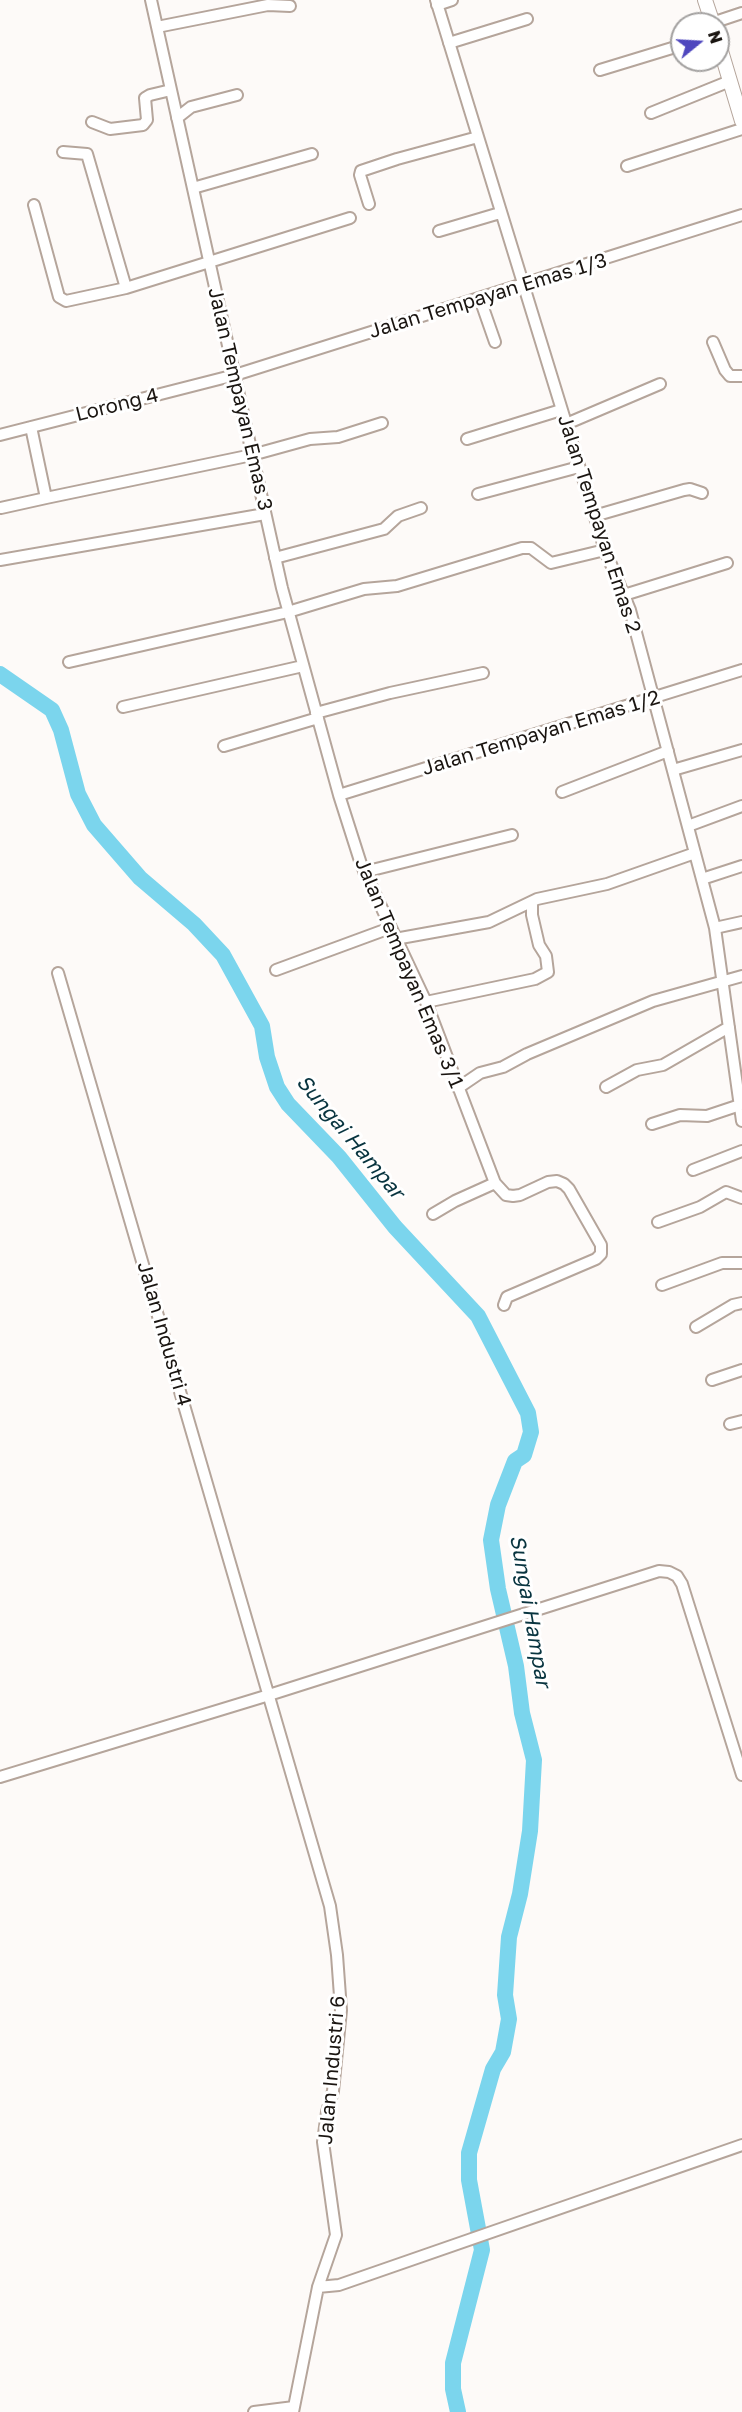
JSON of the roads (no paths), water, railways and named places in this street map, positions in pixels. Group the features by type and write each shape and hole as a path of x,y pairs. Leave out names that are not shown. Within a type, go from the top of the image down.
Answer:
{"street":[{"name":"Jalan Tempayan Emas 3","path":"151,0 275,558 339,795"},
{"path":"436,2 452,0"},
{"name":"Jalan Tempayan Emas 2","path":"436,2 594,516 605,550 630,610 715,928 729,1027 737,1055 742,1121"},
{"path":"157,27 268,5 290,6"},
{"path":"449,43 527,19"},
{"path":"600,70 670,49"},
{"path":"727,72 742,121"},
{"path":"651,113 730,81"},
{"path":"92,122 110,129 143,125 147,120 145,98 171,90"},
{"path":"177,118 191,107 237,95"},
{"path":"627,166 742,129"},
{"path":"369,204 360,175 363,169 477,138"},
{"path":"63,152 87,154 126,288"},
{"path":"193,188 312,154"},
{"path":"34,205 59,297 66,301 126,288 350,218"},
{"path":"439,231 500,213"},
{"name":"Jalan Tempayan Emas 1/3","path":"235,375 742,215"},
{"path":"480,298 495,342"},
{"path":"713,342 730,376 742,376"},
{"name":"Lorong 4","path":"0,435 235,375"},
{"path":"566,424 660,384"},
{"path":"466,439 561,410"},
{"path":"1,508 252,456 310,439 338,436 382,423"},
{"path":"31,427 46,498"},
{"path":"478,494 579,467"},
{"path":"594,516 684,490 690,489 702,493"},
{"path":"275,558 384,529 398,516 421,508"},
{"path":"0,560 265,514"},
{"path":"69,662 288,612 364,589 397,586 522,548 531,548 551,563 605,550"},
{"path":"624,595 726,563"},
{"path":"123,707 303,666"},
{"name":"Jalan Tempayan Emas 1/2","path":"339,795 742,670"},
{"path":"224,746 390,693 483,673"},
{"path":"673,770 742,750"},
{"path":"562,792 668,751"},
{"name":"Jalan Tempayan Emas 3/1","path":"339,795 364,872 426,1002 495,1183"},
{"path":"688,826 742,806"},
{"path":"364,872 512,835"},
{"path":"395,939 489,922 532,902 607,884 695,853"},
{"path":"702,879 742,866"},
{"path":"426,1002 535,979 548,972 546,956 539,945 532,915 532,902"},
{"path":"715,928 742,922"},
{"path":"276,970 390,928"},
{"name":"Jalan Industri 4","path":"58,973 269,1695"},
{"path":"458,1088 480,1073 503,1067 526,1054 652,1001 742,976"},
{"path":"606,1087 643,1068 663,1065 729,1027"},
{"path":"652,1124 680,1115 707,1116 740,1105"},
{"path":"693,1170 742,1151"},
{"path":"433,1214 495,1183 506,1195 513,1196 557,1180 569,1189 602,1249 600,1254 596,1259 507,1297 504,1305"},
{"path":"658,1222 700,1207 726,1192 742,1198"},
{"path":"662,1285 722,1263 742,1263"},
{"path":"696,1327 734,1305 742,1303"},
{"path":"712,1380 742,1370"},
{"path":"729,1424 742,1421"},
{"path":"0,1777 269,1695 659,1571 677,1576 682,1584 742,1775"},
{"name":"Jalan Industri 6","path":"269,1695 330,1906 341,2010 333,2091 324,2125 323,2142 336,2235 318,2287 293,2409"},
{"path":"318,2287 339,2285 742,2145"},
{"path":"254,2412 293,2409"}],"waterway":[{"name":"Sungai Hampar","path":"0,674 52,710 61,730 78,794 94,825 140,878 194,924 223,955 262,1026 267,1057 277,1087 288,1104 339,1157 395,1227 478,1316 528,1413 531,1432 524,1455 515,1461 498,1505 491,1540 498,1589 516,1666 522,1713 534,1760 530,1831 520,1894 509,1937 505,1995 509,2019 503,2052 493,2069 469,2153 469,2180 482,2250 453,2363 453,2389 458,2412"}]}
